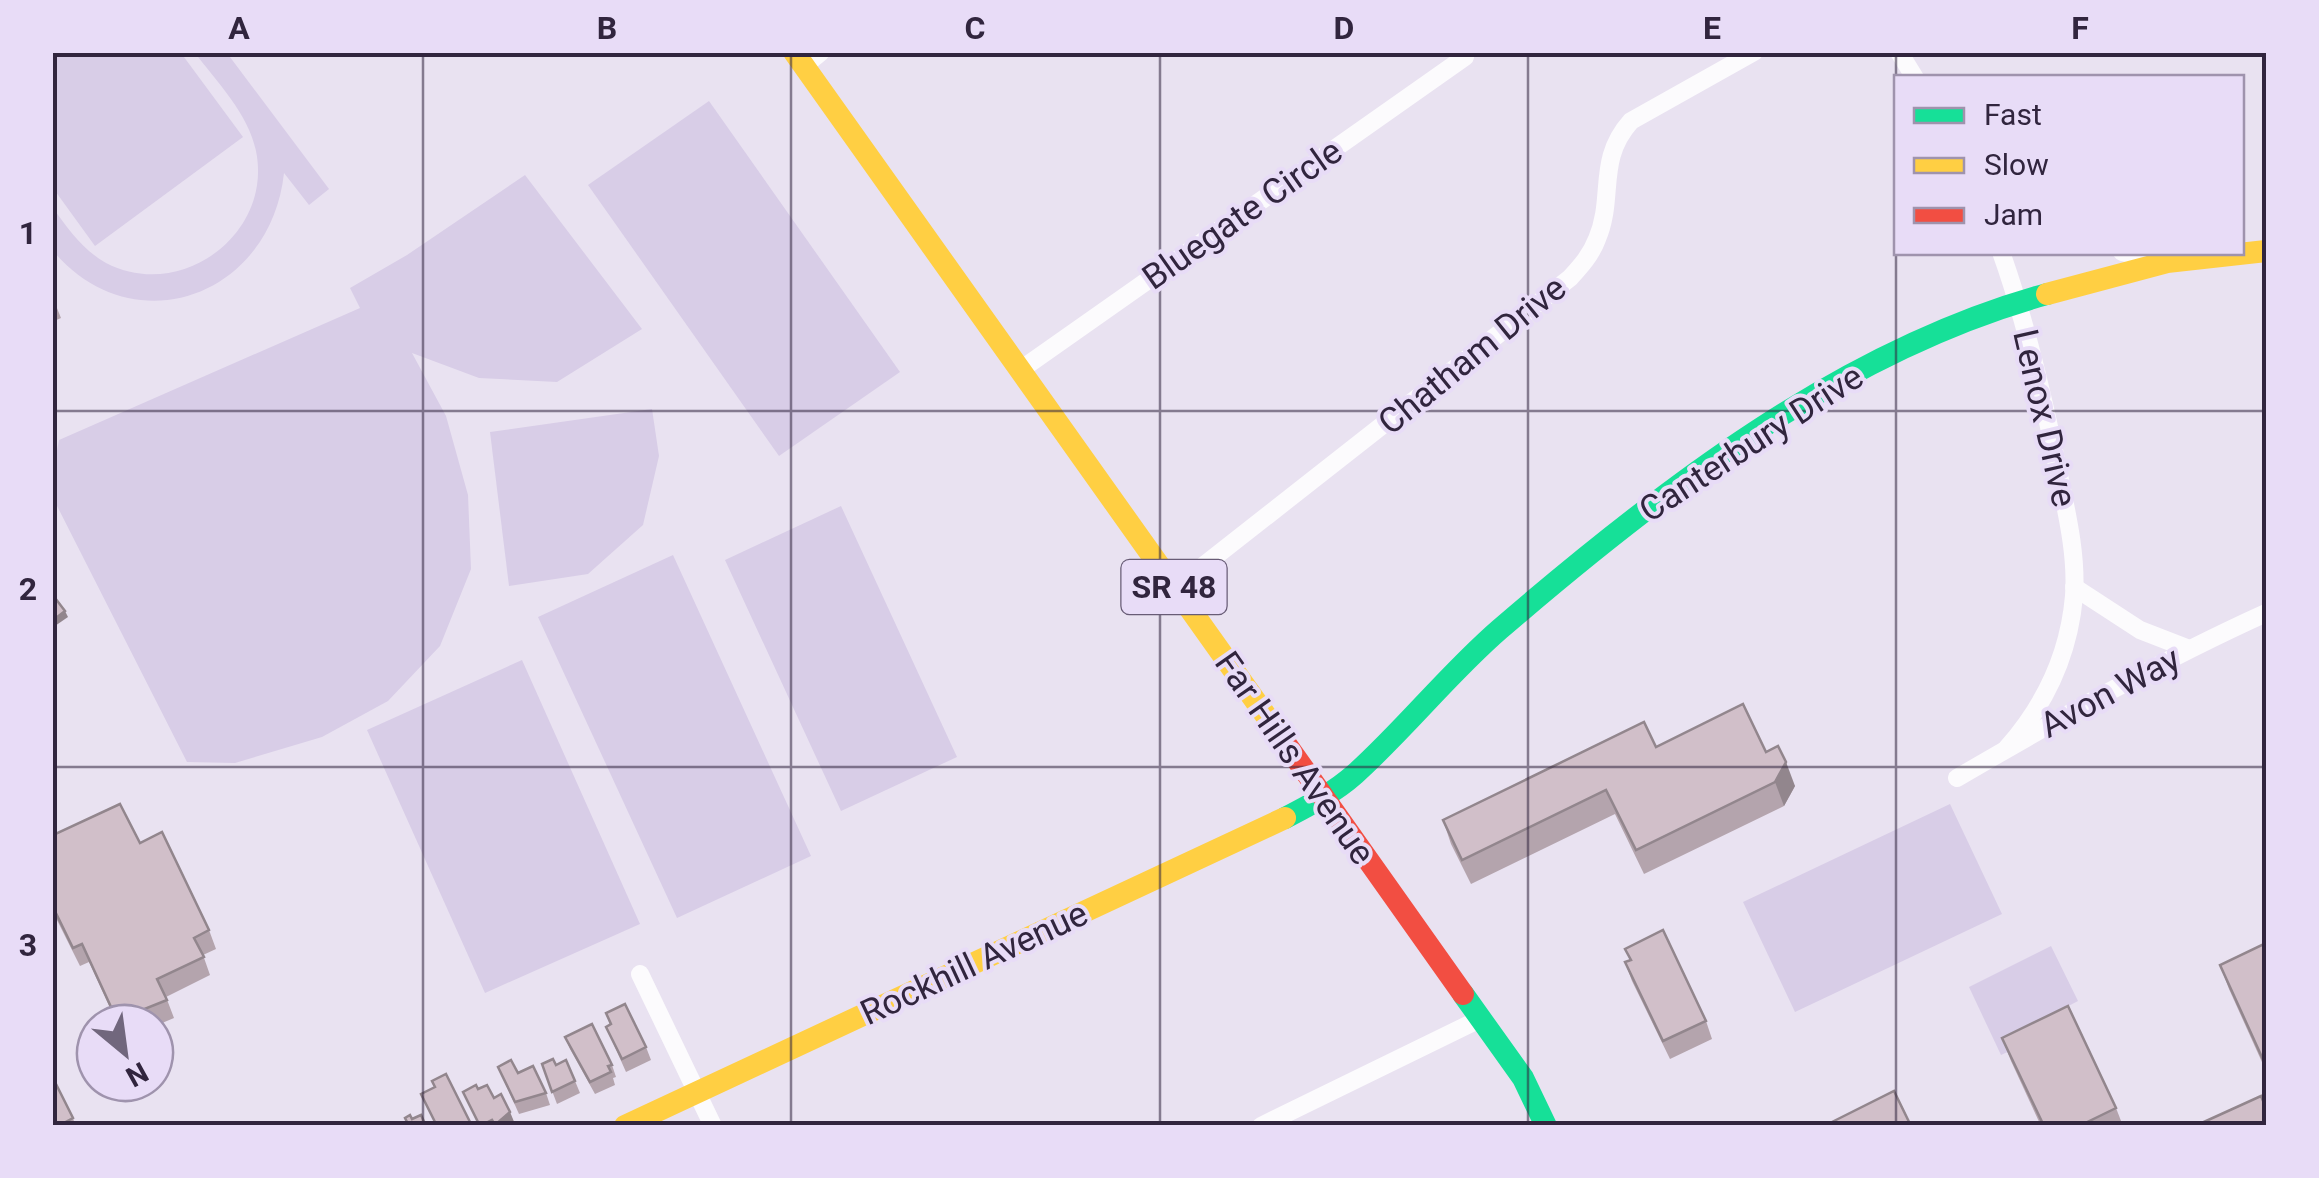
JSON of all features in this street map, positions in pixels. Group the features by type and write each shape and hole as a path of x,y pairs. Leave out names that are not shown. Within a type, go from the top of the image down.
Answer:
{"street":[{"name":"Chatham Drive","path":"1175,588 1570,278 1598,238 1608,166 1619,134 1631,121 1754,52"},
{"path":"1899,52 1913,75"},
{"name":"Far Hills Avenue","path":"806,57 1020,370 1523,1078 1546,1126"},
{"name":"Bluegate Circle","path":"1020,370 1465,57"},
{"name":"Lenox Drive","path":"2001,255 2018,302 2048,419 2068,522 2074,587 2069,629 2056,673 2030,723 2008,748"},
{"path":"2136,255 2167,262"},
{"name":"Canterbury Drive","path":"1323,798 1354,775 1500,629 1656,503 1800,404 1928,337 2018,302 2167,262 2230,255"},
{"path":"2074,587 2140,630 2189,650"},
{"name":"Avon Way","path":"1957,778 2189,650 2266,613"},
{"name":"Rockhill Avenue","path":"624,1126 1254,835 1323,798"},
{"path":"640,974 713,1126"},
{"path":"1260,1126 1480,1019"}],"shaded area":[{"path":"53,52 181,53 243,137 95,246 53,188"},
{"path":"195,53 227,53 329,189 309,205 284,173 274,215 254,250 227,277 194,294 159,301 122,296 86,280 53,251 53,208 83,245 106,263 135,273 163,274 191,267 216,253 236,233 250,209 258,181 252,137 231,99"},
{"path":"709,101 900,372 779,456 588,185"},
{"path":"525,175 642,329 557,382 479,378 412,353 446,416 468,495 471,569 440,646 388,701 322,737 235,763 187,762 53,498 59,440 360,308 350,288 407,255"},
{"path":"652,409 659,456 643,525 588,574 509,586 490,432"},
{"path":"841,506 957,757 841,811 725,560"},
{"path":"673,555 811,856 677,918 538,617"},
{"path":"522,660 640,924 485,993 367,730"},
{"path":"1950,804 2002,914 1795,1012 1743,902"},
{"path":"2051,946 2078,1001 2059,1011 2065,1025 2001,1055 1969,987"}],"building":[{"path":"52,594 65,611 52,621"},
{"path":"1743,704 1766,752 1778,746 1786,762 1775,782 1636,850 1606,790 1462,860 1443,820 1644,722 1656,747"},
{"path":"120,804 140,843 162,832 209,930 194,938 204,957 157,979 167,1000 109,1003 82,944 73,948 52,905 53,835"},
{"path":"1663,930 1706,1021 1663,1041 1625,962 1631,960 1625,949"},
{"path":"2266,943 2266,1066 2220,965"},
{"path":"625,1004 646,1047 622,1059 606,1027 611,1024 606,1013"},
{"path":"2068,1006 2116,1108 2079,1126 2044,1126 2002,1038"},
{"path":"592,1024 612,1065 608,1066 611,1072 590,1082 565,1037"},
{"path":"553,1059 556,1065 566,1060 575,1081 552,1092 542,1064"},
{"path":"511,1060 518,1073 533,1066 546,1093 515,1102 498,1067"},
{"path":"446,1074 472,1126 437,1126 421,1094 435,1087 432,1081"},
{"path":"52,1076 73,1118 58,1126 52,1126"},
{"path":"476,1085 478,1089 487,1085 494,1098 501,1094 510,1112 495,1125 492,1120 480,1126 463,1092"},
{"path":"1894,1091 1911,1126 1824,1126"},
{"path":"2261,1096 2266,1126 2195,1126"},
{"path":"410,1115 412,1119 421,1115 426,1126 398,1126 407,1122 405,1118"}],"traffic: fast":[{"path":"1285,818 1355,774 1481,646 1624,527 1756,431 1897,351 1971,319 2047,294"},
{"path":"1463,994 1523,1078 1546,1126"}],"traffic: slow":[{"path":"794,52 1281,737"},
{"path":"2244,253 2266,251"},
{"path":"2047,294 2167,262 2230,255"},
{"path":"625,1126 1285,818"}],"traffic: jam":[{"path":"1281,737 1463,994"}]}
